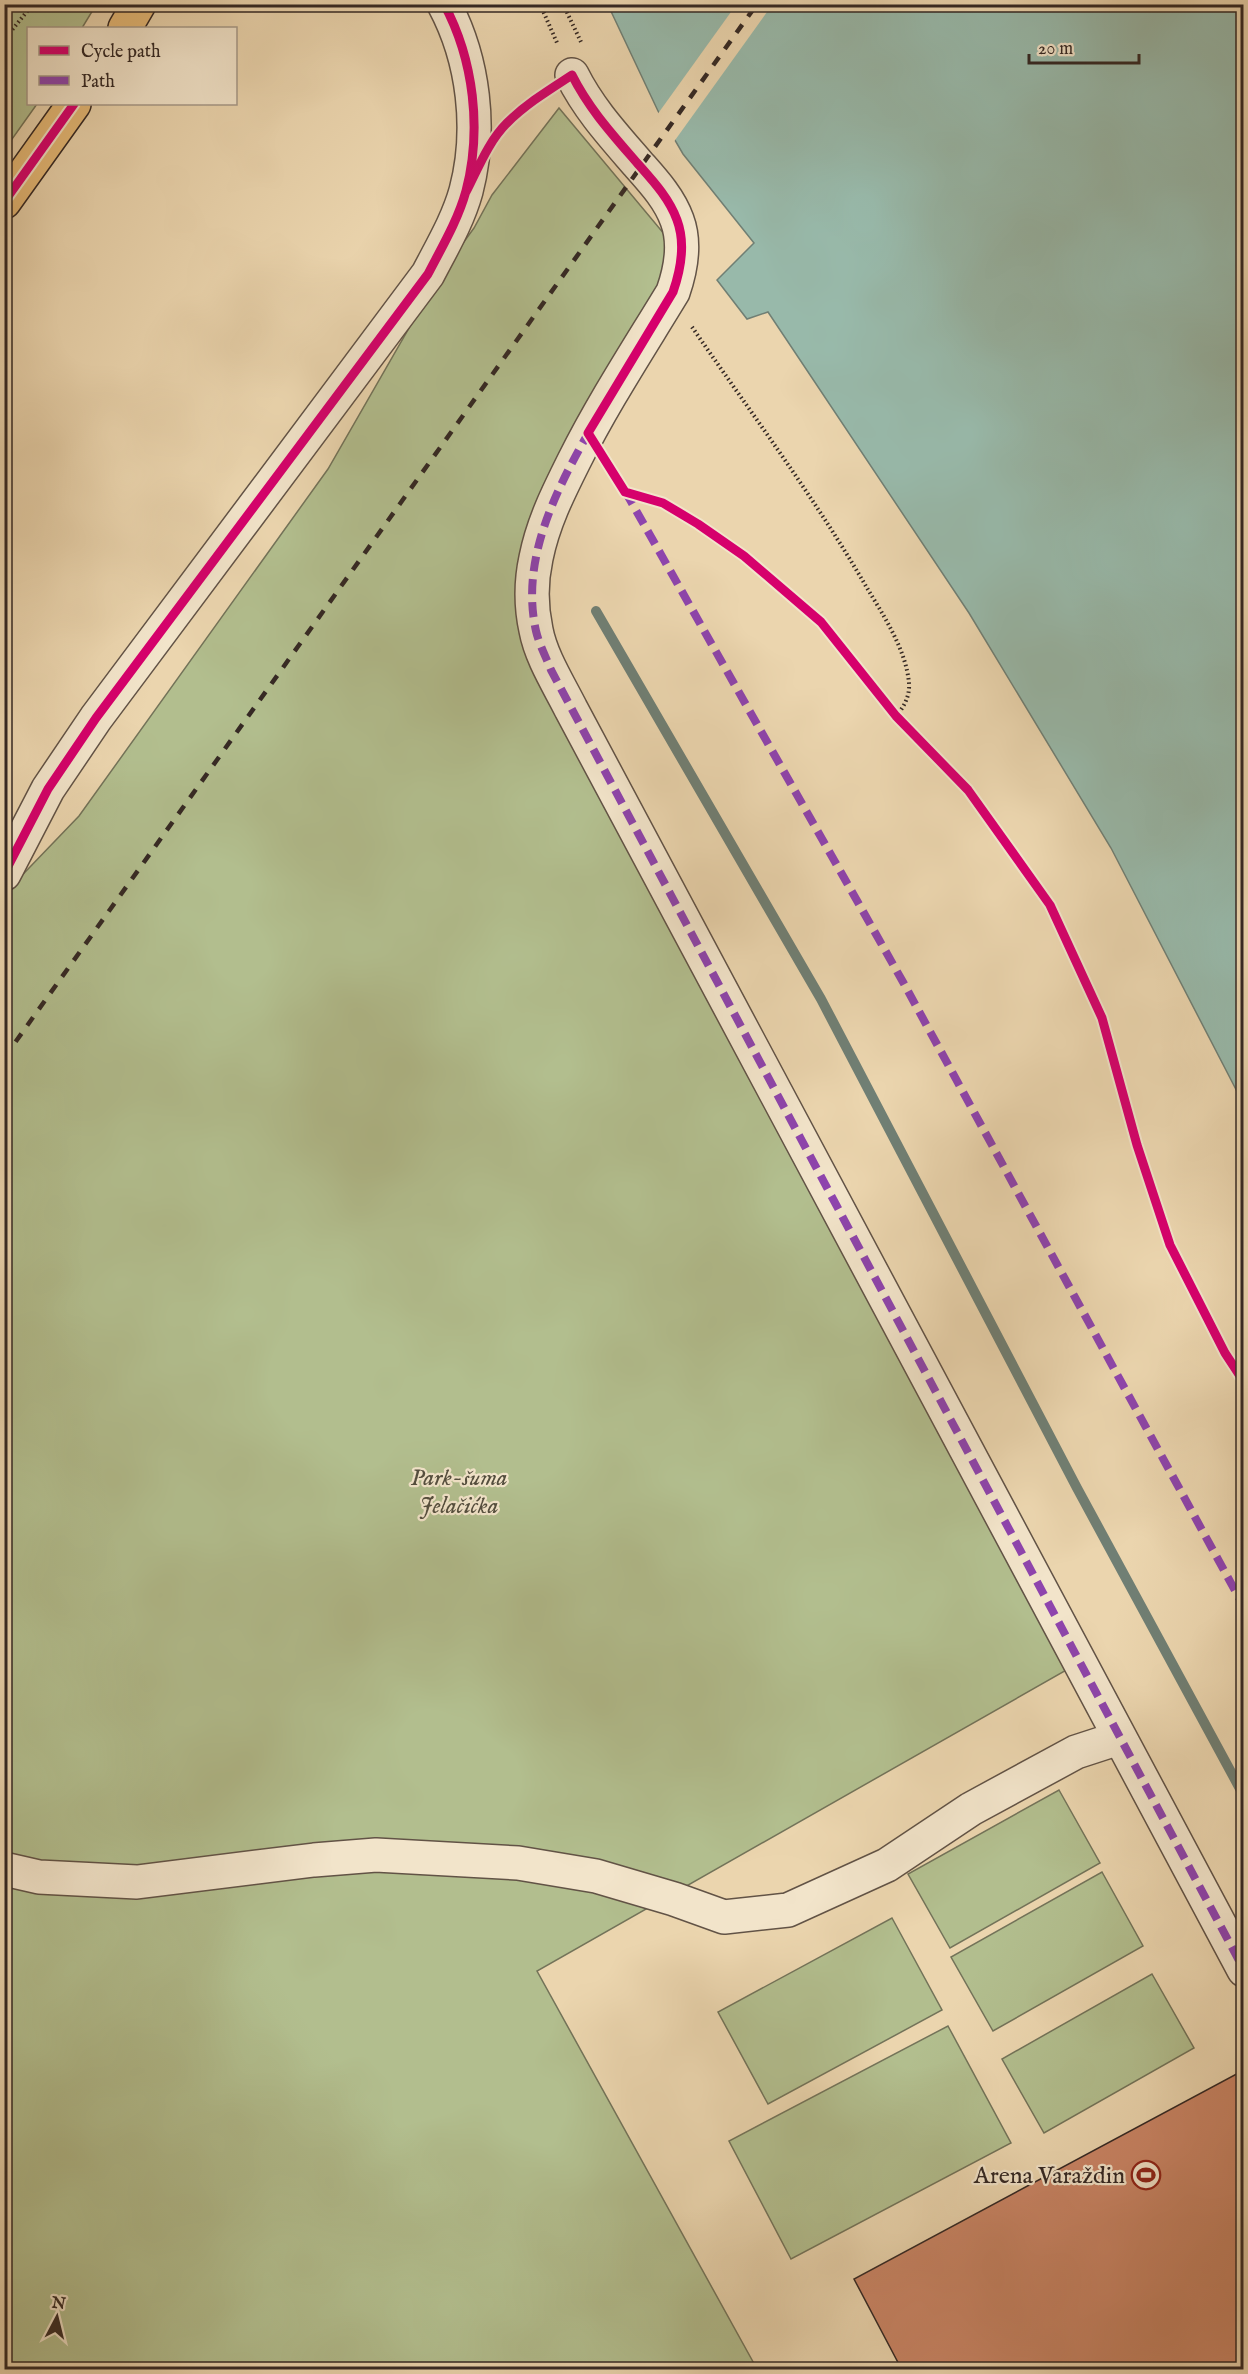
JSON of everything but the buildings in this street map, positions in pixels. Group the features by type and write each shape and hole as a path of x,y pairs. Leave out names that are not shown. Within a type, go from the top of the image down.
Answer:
{"main road":[{"path":"126,27 139,4"},
{"path":"4,202 73,105"}],"street":[{"path":"4,874 48,789 96,718 428,274 444,244 466,192 474,158 474,112 466,64 453,22 444,4"},
{"path":"572,75 584,99 598,117 667,197 678,221 682,245 680,270 672,292 588,433 544,526 535,560 532,594 536,632 551,670 571,709 1244,1970"},
{"path":"4,1869 39,1877 137,1882 314,1860 376,1855 518,1863 585,1874 674,1899 724,1917 788,1910 887,1865 971,1809 1076,1752 1119,1738"}],"path":[{"path":"4,40 33,4"},
{"path":"540,4 572,75"},
{"path":"563,4 582,45"},
{"path":"688,322 844,548 877,605 897,643 907,671 909,686 905,705 896,716"}],"green space":[{"path":"5,4 96,5 83,27 27,27 27,105 36,105 5,149"},
{"name":"Park-šuma Jelačićka","path":"559,108 665,235 666,279 543,486 522,544 520,594 1070,1668 537,1971 757,2369 5,2369 4,894 79,816 328,469 439,276 474,228 492,195"},
{"path":"1059,1790 1100,1863 950,1948 908,1874"},
{"path":"1102,1872 1143,1946 993,2031 951,1957"},
{"path":"892,1918 942,2010 768,2104 718,2012"},
{"path":"1152,1974 1194,2048 1044,2133 1002,2059"},
{"path":"948,2026 1011,2143 791,2259 729,2141"}],"shaded area":[{"path":"608,5 1243,5 1243,1103 1111,848 969,613 768,312 747,319 717,280 754,243 683,154 658,111"}],"pier":[{"path":"736,5 772,5 673,143 657,115"}],"waterway":[{"path":"596,611 821,999 1077,1488 1244,1796"}],"railway":[{"path":"4,1058 757,4"}],"marked path":[{"path":"590,430 554,501 537,552 532,604 537,636 551,670 1244,1970"},
{"path":"625,491 903,982 1244,1607"}],"cycle path":[{"path":"4,874 48,789 96,718 428,274 444,244 466,191 474,144 474,120 468,72 462,48 444,4"},
{"path":"466,192 500,130 530,103 572,75 602,121 665,197 677,220 682,247 673,292 588,433 625,492 663,503 698,524 744,556 821,622 896,716 968,790 1050,905 1102,1018 1137,1145 1170,1245 1225,1353 1244,1382"},
{"path":"4,202 73,105"}],"place":[{"name":"Arena Varaždin","path":"1146,2175"}]}
